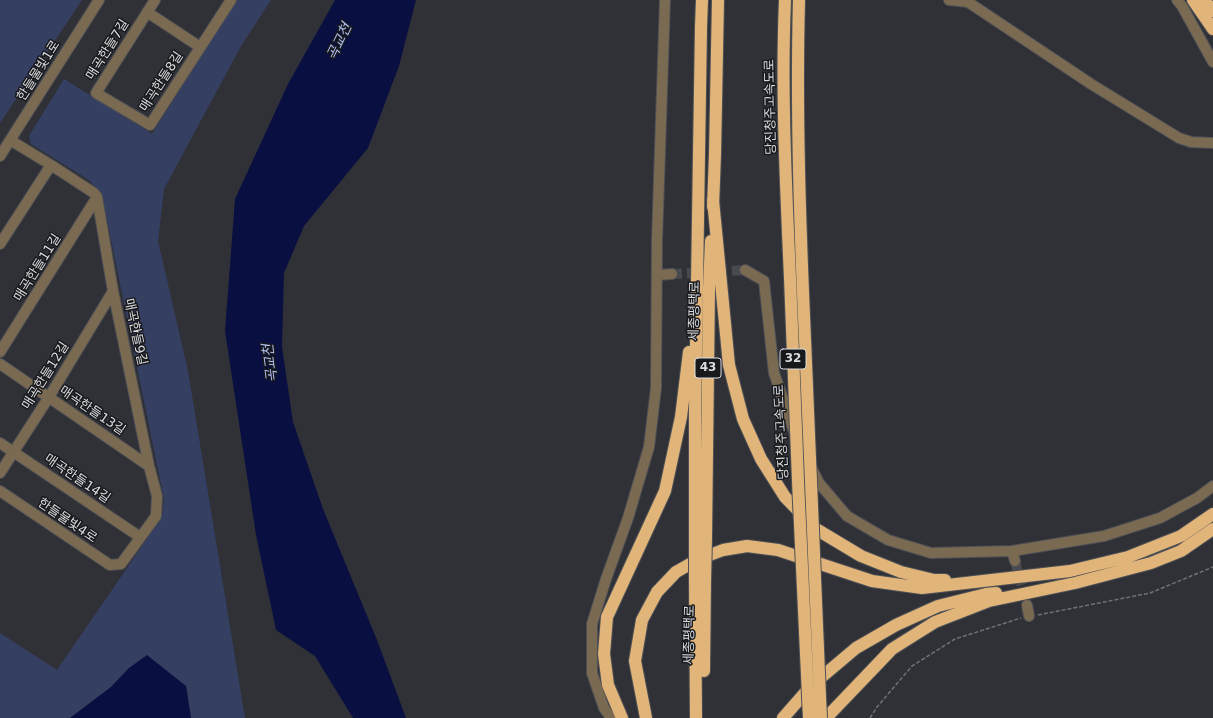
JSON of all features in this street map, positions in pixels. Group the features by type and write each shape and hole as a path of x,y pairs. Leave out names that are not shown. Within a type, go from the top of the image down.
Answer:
{"highway":[{"name":"세종평택로","path":"700,537 695,410 702,0"},
{"name":"세종평택로","path":"703,718 700,537 709,288 716,154 718,0"},
{"name":"당진청주고속도로","path":"785,0 785,158 794,401 809,718"},
{"name":"당진청주고속도로","path":"799,0 797,69 800,228 821,718"},
{"path":"1193,0 1213,29"},
{"path":"1204,0 1213,11"},
{"path":"713,200 729,365 743,419 761,459 785,497 816,529 868,559 901,572 934,580 994,580"},
{"path":"622,718 608,685 604,654 607,617 665,491 681,417 697,289"},
{"path":"646,718 635,660 642,620 657,592 676,572 711,554 723,550 747,546 778,550 872,581 922,588 1070,571 1128,557 1180,536 1213,514"},
{"path":"826,718 892,649 935,622 989,601 1075,583 1150,563 1181,551 1213,529"},
{"name":"세종평택로","path":"696,718 700,581"},
{"path":"783,718 811,686 856,648 896,625 938,606 986,594 1075,583"}],"street":[{"name":"한들물빛1로","path":"0,156 99,0"},
{"name":"매곡한들7길","path":"96,93 155,0"},
{"name":"매곡한들8길","path":"96,93 150,125 231,0"},
{"path":"611,718 604,708 592,673 592,624 606,578 628,518 649,447 656,388 657,275 665,0"},
{"path":"949,0 968,2 1091,84 1179,138 1191,142 1213,143"},
{"path":"1177,0 1182,6 1213,62"},
{"path":"147,12 200,47"},
{"path":"10,140 51,164 94,193 97,197"},
{"path":"0,244 51,164"},
{"name":"매곡한들9길","path":"97,197 113,291 149,466 157,496 156,516 121,564"},
{"name":"매곡한들11길","path":"0,352 97,197"},
{"path":"745,270 764,282 774,372 796,437 819,483 847,516 888,540 931,553 1014,556 1104,536 1160,518 1196,498 1213,486"},
{"path":"657,275 672,274"},
{"name":"매곡한들12길","path":"0,473 49,397 113,291"},
{"name":"매곡한들13길","path":"0,364 149,466"},
{"name":"매곡한들14길","path":"0,443 140,537"},
{"name":"한들물빛4로","path":"0,491 110,565 121,564"},
{"path":"1027,605 1029,616"}],"path":[{"path":"870,718 877,707 912,666 955,639 1029,616 1150,593 1213,568"}],"shaded area":[{"path":"0,0 82,0 0,123"},
{"path":"237,0 271,0 241,46 164,189 158,241 188,371 245,718 191,718 186,686 129,668 111,687 70,718 0,718 0,633 57,670 162,517 164,499 102,195 89,180 31,144 29,136 64,79 152,134"}],"water":[{"name":"곡교천","path":"335,0 416,0 399,66 368,148 304,226 284,273 282,347 293,422 323,509 377,640 406,718 353,718 315,656 276,630 256,535 225,331 235,199 288,84"},
{"path":"147,655 186,686 191,718 70,718 111,687 129,668"}],"tunnel":[{"path":"672,274 745,270"},
{"path":"1015,561 1026,601"}]}
